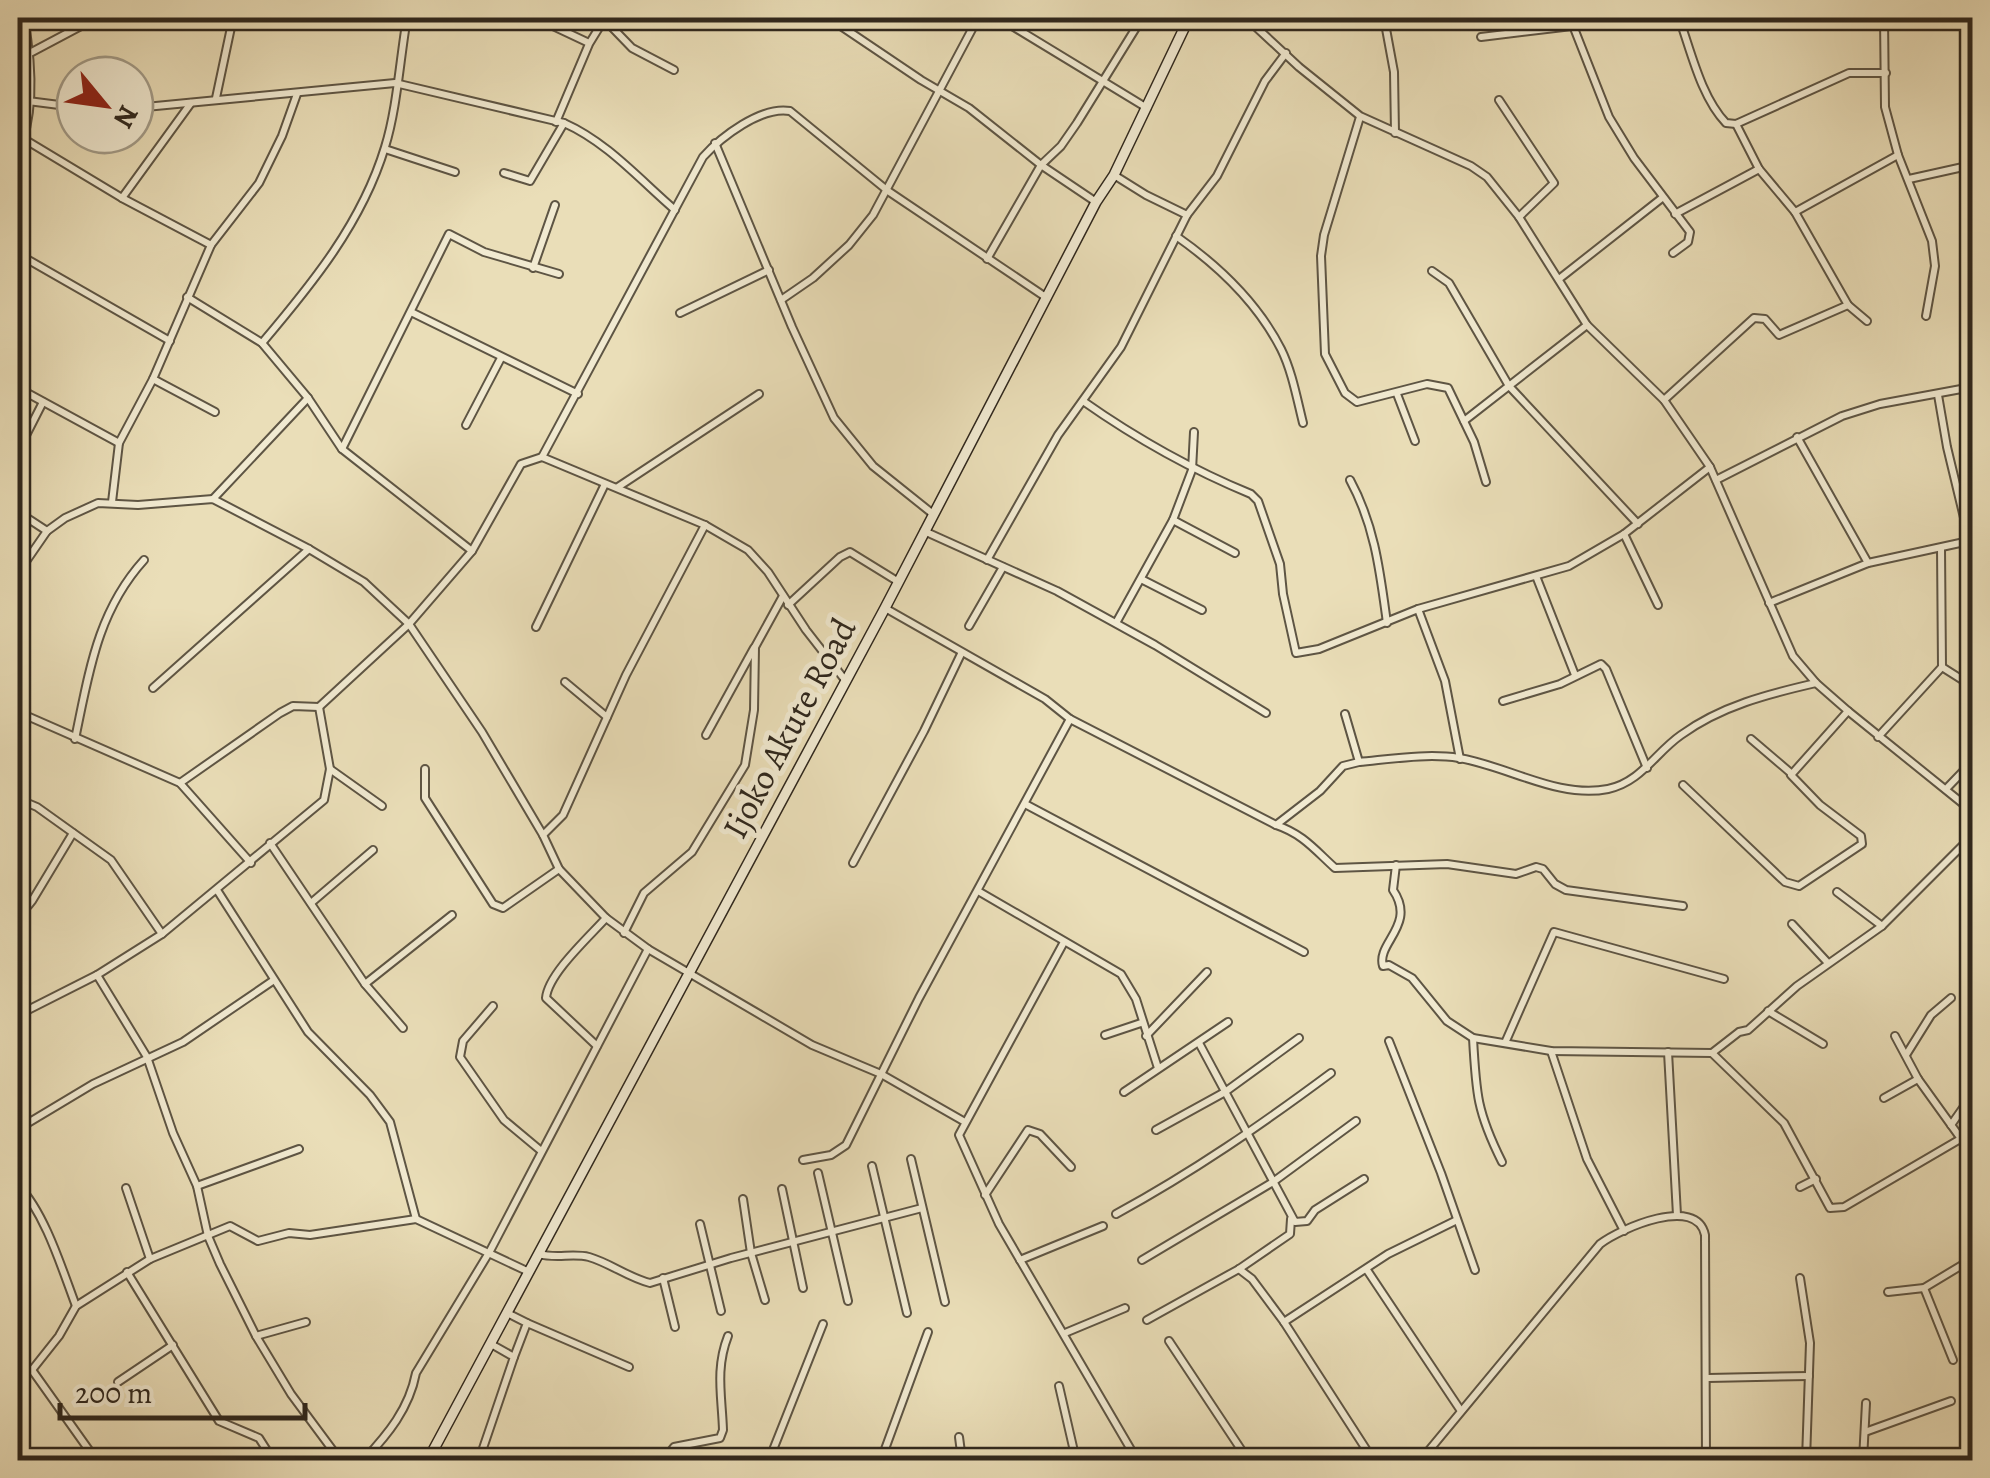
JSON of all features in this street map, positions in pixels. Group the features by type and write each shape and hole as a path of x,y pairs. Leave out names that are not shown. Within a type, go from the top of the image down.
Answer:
{"main road":[{"name":"Ijoko Akute Road","path":"428,1460 885,608 1096,202 1114,175 1189,18"}],"street":[{"path":"18,152 24,139 28,100 30,53 24,18"},
{"path":"30,53 96,18"},
{"path":"216,98 233,18"},
{"path":"262,343 340,244 385,149 406,18"},
{"path":"536,18 590,44"},
{"path":"504,173 530,181 604,18 632,48 674,70"},
{"path":"829,18 970,108 1041,165 1096,202"},
{"path":"781,300 850,245 888,191 978,18"},
{"path":"998,18 1147,108"},
{"path":"987,259 1041,165 1061,146 1142,18"},
{"path":"1238,18 1256,27 1360,116 1471,166 1487,178 1519,217 1588,324 1664,400 1710,467 1793,656 1848,712 1972,810"},
{"path":"1256,27 1258,18"},
{"path":"1384,18 1394,72 1395,133"},
{"path":"1680,18 1716,114 1726,123 1736,124 1849,73 1886,73"},
{"path":"1884,18 1885,107 1898,156 1932,241 1935,266 1926,316"},
{"path":"1482,36 1571,22 1609,117 1691,238 1674,253"},
{"path":"988,560 1040,464 1122,347 1187,214 1217,176 1265,81 1286,53"},
{"path":"155,106 395,83 560,122 598,141 675,210"},
{"path":"112,502 119,444 153,379 212,245 259,183 297,94"},
{"path":"28,100 55,104"},
{"path":"1499,100 1554,183 1519,217"},
{"path":"122,198 192,102"},
{"path":"542,457 703,158 715,143 778,109 790,111 888,191 1047,298"},
{"path":"1360,116 1322,246 1323,344 1331,369 1351,399 1361,404 1427,384 1448,388 1486,482"},
{"path":"1736,124 1760,168 1795,212 1848,305 1867,321"},
{"path":"24,139 122,198 212,245"},
{"path":"715,143 834,418 873,466 933,514"},
{"path":"385,149 455,172"},
{"path":"1795,212 1898,156"},
{"path":"1908,180 1972,164"},
{"path":"1675,214 1760,168"},
{"path":"1114,175 1187,214"},
{"path":"1559,279 1662,198"},
{"path":"533,268 555,205"},
{"path":"342,449 449,234 484,252 558,274"},
{"path":"1176,236 1209,259 1268,328 1282,352 1303,423"},
{"path":"18,254 170,341"},
{"path":"680,313 769,270"},
{"path":"1432,271 1449,284 1509,386 1638,524"},
{"path":"187,297 262,343 308,398 342,449 472,551"},
{"path":"1664,400 1754,318 1765,319 1779,335 1848,305"},
{"path":"412,312 578,394"},
{"path":"1464,421 1588,324"},
{"path":"466,425 501,358"},
{"path":"153,379 215,412"},
{"path":"1716,480 1842,416 1880,404 1972,387"},
{"path":"18,388 119,444"},
{"path":"618,487 759,394"},
{"path":"1397,394 1415,441"},
{"path":"1938,395 1972,551"},
{"path":"213,499 308,398"},
{"path":"1083,400 1130,434 1192,470 1251,494 1258,501 1280,564 1296,653 1318,649 1418,609 1569,566 1624,534 1710,467"},
{"path":"18,451 42,402"},
{"path":"1116,622 1173,520 1192,470 1194,432"},
{"path":"1797,437 1868,563"},
{"path":"180,783 280,713 293,706 320,706 409,624 472,551 521,464 542,457 705,525 748,550 846,681"},
{"path":"1350,480 1375,538 1388,623"},
{"path":"536,627 605,484"},
{"path":"18,574 47,531 98,503 138,505 213,499 309,548 364,582 409,624 472,716 544,835 559,869 606,918 648,949 812,1045 881,1074 965,1122"},
{"path":"18,512 47,531"},
{"path":"1173,520 1236,553"},
{"path":"544,835 564,815 607,717 705,525"},
{"path":"924,531 1116,622 1266,714"},
{"path":"1624,534 1658,605"},
{"path":"1770,603 1868,563 1970,541"},
{"path":"153,688 309,548"},
{"path":"1878,736 1942,667 1941,548"},
{"path":"788,605 850,552 896,581"},
{"path":"75,740 98,638 120,586 144,560"},
{"path":"969,626 1003,567"},
{"path":"1536,576 1576,675"},
{"path":"1141,579 1202,610"},
{"path":"706,735 782,596"},
{"path":"885,608 1044,700 1070,720 1309,841 1335,868 1446,864 1516,874 1536,867 1566,890 1683,906"},
{"path":"1418,609 1445,681 1460,758"},
{"path":"624,933 644,892 692,852 745,765 754,710 755,647"},
{"path":"852,863 961,654"},
{"path":"1503,701 1560,684 1596,664 1606,669 1647,768"},
{"path":"1942,667 1972,686"},
{"path":"564,682 607,717"},
{"path":"1276,826 1320,791 1343,766 1360,762 1460,758 1582,794 1612,788 1647,768 1682,734 1722,712 1772,693 1816,683"},
{"path":"18,1014 97,976 162,934 324,800 330,769 320,706"},
{"path":"18,712 180,783 251,863"},
{"path":"1792,774 1848,712"},
{"path":"1345,714 1360,762"},
{"path":"804,1160 841,1151 1070,720"},
{"path":"1683,785 1785,882 1799,886 1858,849 1861,836 1820,805 1792,774 1751,739"},
{"path":"1946,788 1972,762"},
{"path":"330,769 382,806"},
{"path":"425,769 425,798 494,904 503,908 559,869"},
{"path":"18,798 37,807 111,860 162,934"},
{"path":"1024,804 1304,952"},
{"path":"18,906 28,906 73,834"},
{"path":"1396,865 1393,890 1398,898 1398,932 1384,948 1383,966 1389,965 1412,978 1446,1021 1473,1038 1551,1051 1712,1053 1739,1032 1748,1030 1828,964 1882,926 1972,836"},
{"path":"270,842 365,984 403,1028"},
{"path":"311,903 373,850"},
{"path":"217,890 308,1032 370,1095 390,1122 416,1218"},
{"path":"978,891 1120,974 1136,1000 1158,1068"},
{"path":"1837,892 1882,926"},
{"path":"365,984 452,914"},
{"path":"597,1046 546,998 546,988 606,918"},
{"path":"1792,924 1828,964"},
{"path":"1505,1043 1554,932 1724,979"},
{"path":"1064,942 959,1130 960,1141 984,1196 1138,1460"},
{"path":"364,1460 403,1413 416,1373 490,1250 648,949"},
{"path":"1146,1036 1207,972"},
{"path":"97,976 146,1057 197,1186 208,1236 256,1336 291,1394 340,1460"},
{"path":"18,1129 93,1084 183,1042 274,980"},
{"path":"1906,1055 1931,1015 1950,998"},
{"path":"493,1006 463,1041 460,1057 504,1120 540,1150"},
{"path":"1768,1011 1823,1044"},
{"path":"1124,1092 1228,1022"},
{"path":"1105,1035 1141,1023"},
{"path":"1895,1036 1918,1079 1972,1154"},
{"path":"1156,1130 1225,1092 1299,1038"},
{"path":"1473,1038 1482,1122 1502,1162"},
{"path":"1389,1041 1475,1270"},
{"path":"1199,1043 1294,1222 1307,1221 1316,1210 1364,1179"},
{"path":"1551,1051 1587,1159 1624,1231"},
{"path":"1668,1051 1677,1215"},
{"path":"1712,1053 1784,1123 1830,1208 1838,1209 1962,1138"},
{"path":"1116,1214 1188,1175 1249,1135 1331,1073"},
{"path":"1884,1098 1918,1079"},
{"path":"1951,1125 1972,1095"},
{"path":"1142,1260 1273,1182 1356,1121"},
{"path":"984,1196 1028,1130 1040,1134 1071,1167"},
{"path":"197,1186 299,1149"},
{"path":"910,1159 944,1302"},
{"path":"872,1166 907,1313"},
{"path":"818,1173 848,1301"},
{"path":"1800,1187 1816,1179"},
{"path":"18,1185 46,1234 76,1306"},
{"path":"126,1188 150,1258"},
{"path":"782,1189 803,1288"},
{"path":"743,1199 751,1253 764,1300"},
{"path":"539,1254 594,1258 650,1283 922,1208"},
{"path":"1147,1320 1290,1234 1288,1208"},
{"path":"1421,1460 1589,1256 1610,1236 1677,1215 1698,1220 1706,1235 1706,1460"},
{"path":"18,1380 32,1370 59,1336 76,1306 150,1258 230,1226 258,1241 289,1232 310,1235 416,1218 530,1272"},
{"path":"1284,1322 1415,1238 1457,1220"},
{"path":"700,1224 720,1311"},
{"path":"1020,1260 1103,1226"},
{"path":"1888,1292 1924,1288 1972,1259"},
{"path":"1238,1268 1252,1278 1284,1322 1373,1460"},
{"path":"1367,1270 1461,1411"},
{"path":"127,1272 220,1420 258,1438 273,1460"},
{"path":"663,1278 675,1327"},
{"path":"1800,1278 1810,1342 1806,1460"},
{"path":"1924,1288 1953,1360"},
{"path":"1065,1333 1125,1308"},
{"path":"506,1313 629,1367"},
{"path":"256,1336 306,1322"},
{"path":"479,1460 527,1323"},
{"path":"769,1460 823,1324"},
{"path":"880,1460 928,1332"},
{"path":"664,1460 674,1448 720,1438 723,1430 719,1372 728,1336"},
{"path":"1168,1341 1248,1460"},
{"path":"490,1344 514,1357"},
{"path":"118,1382 173,1345"},
{"path":"32,1370 96,1460"},
{"path":"1708,1378 1809,1376"},
{"path":"1059,1386 1076,1460"},
{"path":"1865,1432 1951,1402"},
{"path":"1863,1460 1866,1403"},
{"path":"959,1437 962,1460"},
{"path":"128,1460 150,1454"}]}
